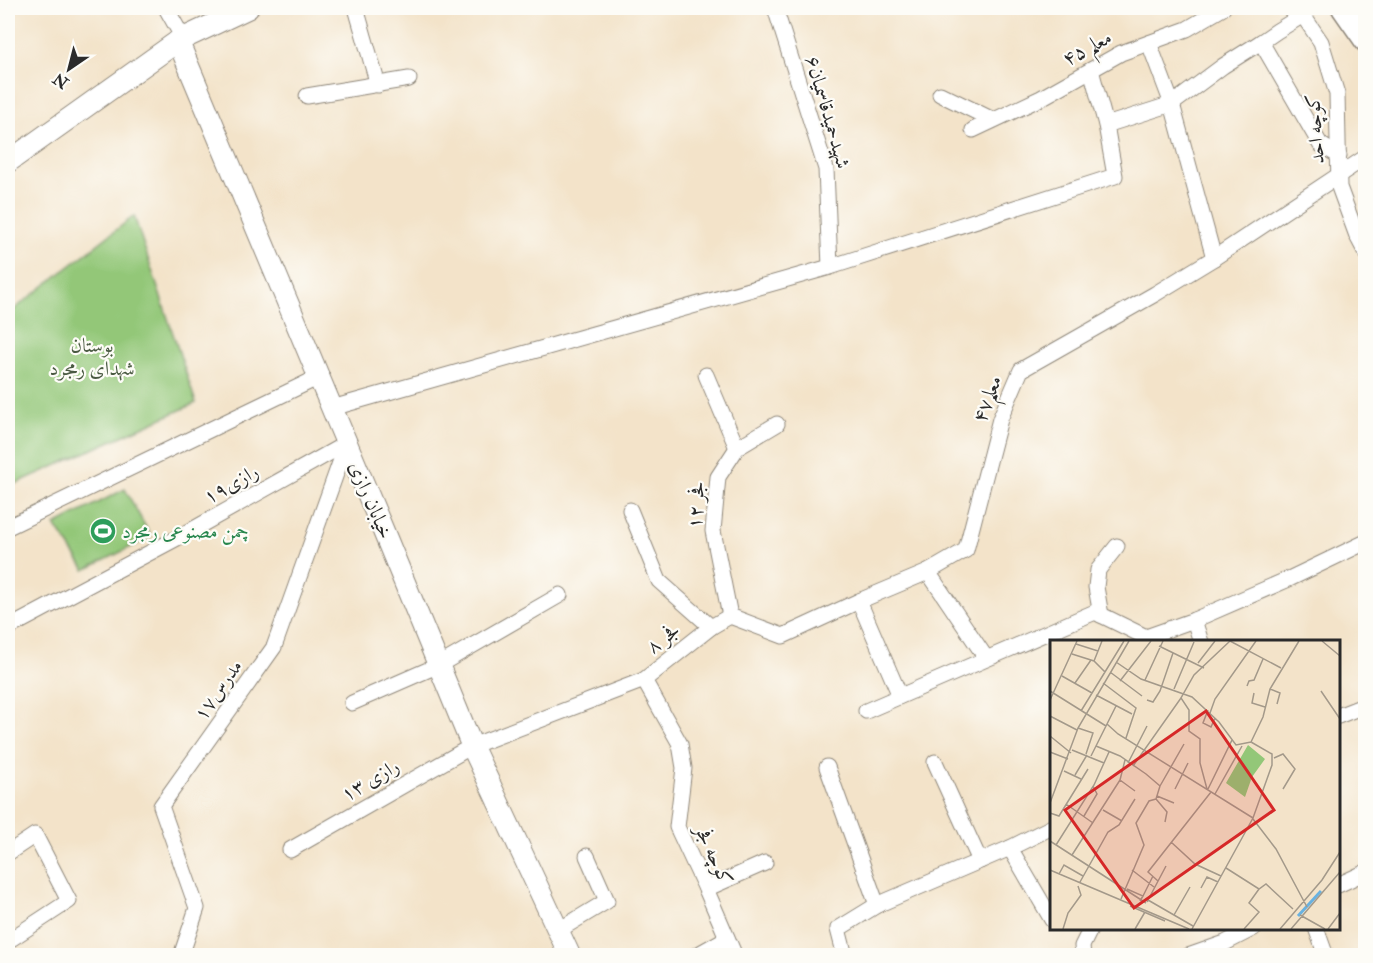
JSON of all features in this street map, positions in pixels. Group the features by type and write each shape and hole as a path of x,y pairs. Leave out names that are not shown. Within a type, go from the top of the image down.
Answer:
{"main road":[{"path":"1343,8 1365,41"}],"street":[{"path":"166,8 181,40"},
{"path":"8,162 181,40 248,8"},
{"path":"356,8 378,85"},
{"name":"شهیدحمیدقاسمیان۶","path":"775,8 826,169 830,267"},
{"name":"معلم ۴۵","path":"973,130 1041,98 1121,53 1187,29 1223,8"},
{"path":"1106,125 1172,104 1223,66 1277,31 1300,11"},
{"name":"کوچه احد","path":"1300,11 1321,42 1337,94 1339,187 1365,253"},
{"name":"خیابان رازی","path":"181,40 472,746 570,956"},
{"path":"1261,42 1320,144 1339,156"},
{"path":"1149,43 1172,104 1214,258"},
{"path":"332,408 830,267 1115,176 1106,125 1091,70"},
{"path":"307,96 409,80"},
{"path":"940,94 993,120"},
{"path":"1312,131 1338,121"},
{"name":"معلم۴۷","path":"730,616 783,636 928,572 966,550 1000,419 1021,370 1214,258 1365,157"},
{"path":"706,375 737,448"},
{"path":"8,527 319,377"},
{"name":"فجر ۱۲","path":"730,616 713,531 718,477 737,448 777,424"},
{"name":"رازی۱۹","path":"8,628 183,535 347,443"},
{"name":"مدرس۱۷","path":"181,956 196,908 161,806 274,647 347,443"},
{"path":"630,510 659,581 711,627"},
{"path":"866,711 986,658 1057,636 1095,612 1146,637 1194,620 1292,578 1365,542"},
{"path":"1101,615 1096,586 1098,570 1117,546"},
{"path":"928,572 986,658"},
{"path":"352,703 439,665 560,595"},
{"path":"859,601 900,696"},
{"name":"فجر ۸","path":"684,768 680,744 644,680 711,627 730,616"},
{"path":"1194,620 1200,640"},
{"name":"رازی ۱۳","path":"290,850 472,746 644,680"},
{"path":"1340,715 1365,705"},
{"path":"934,762 980,861"},
{"path":"827,767 877,905"},
{"name":"کوچه فجر","path":"684,768 677,827 735,956"},
{"path":"845,956 838,929 877,905 1010,848 1050,828"},
{"path":"8,853 35,835 69,901 8,941"},
{"path":"1010,848 1050,917"},
{"path":"559,930 607,901 587,856"},
{"path":"706,889 765,863"},
{"path":"1340,884 1365,872"},
{"path":"1083,956 1082,946 1090,930"},
{"path":"1188,956 1225,943 1250,930"},
{"path":"1317,930 1326,956"},
{"path":"695,956 727,939"}],"green space":[{"name":"بوستان شهدای رمجرد","path":"134,216 196,403 8,487 8,314"},
{"name":"چمن مصنوعی رمجرد","path":"125,489 151,537 85,570 55,525"}],"place":[{"name":"چمن مصنوعی رمجرد","path":"103,531"}]}
